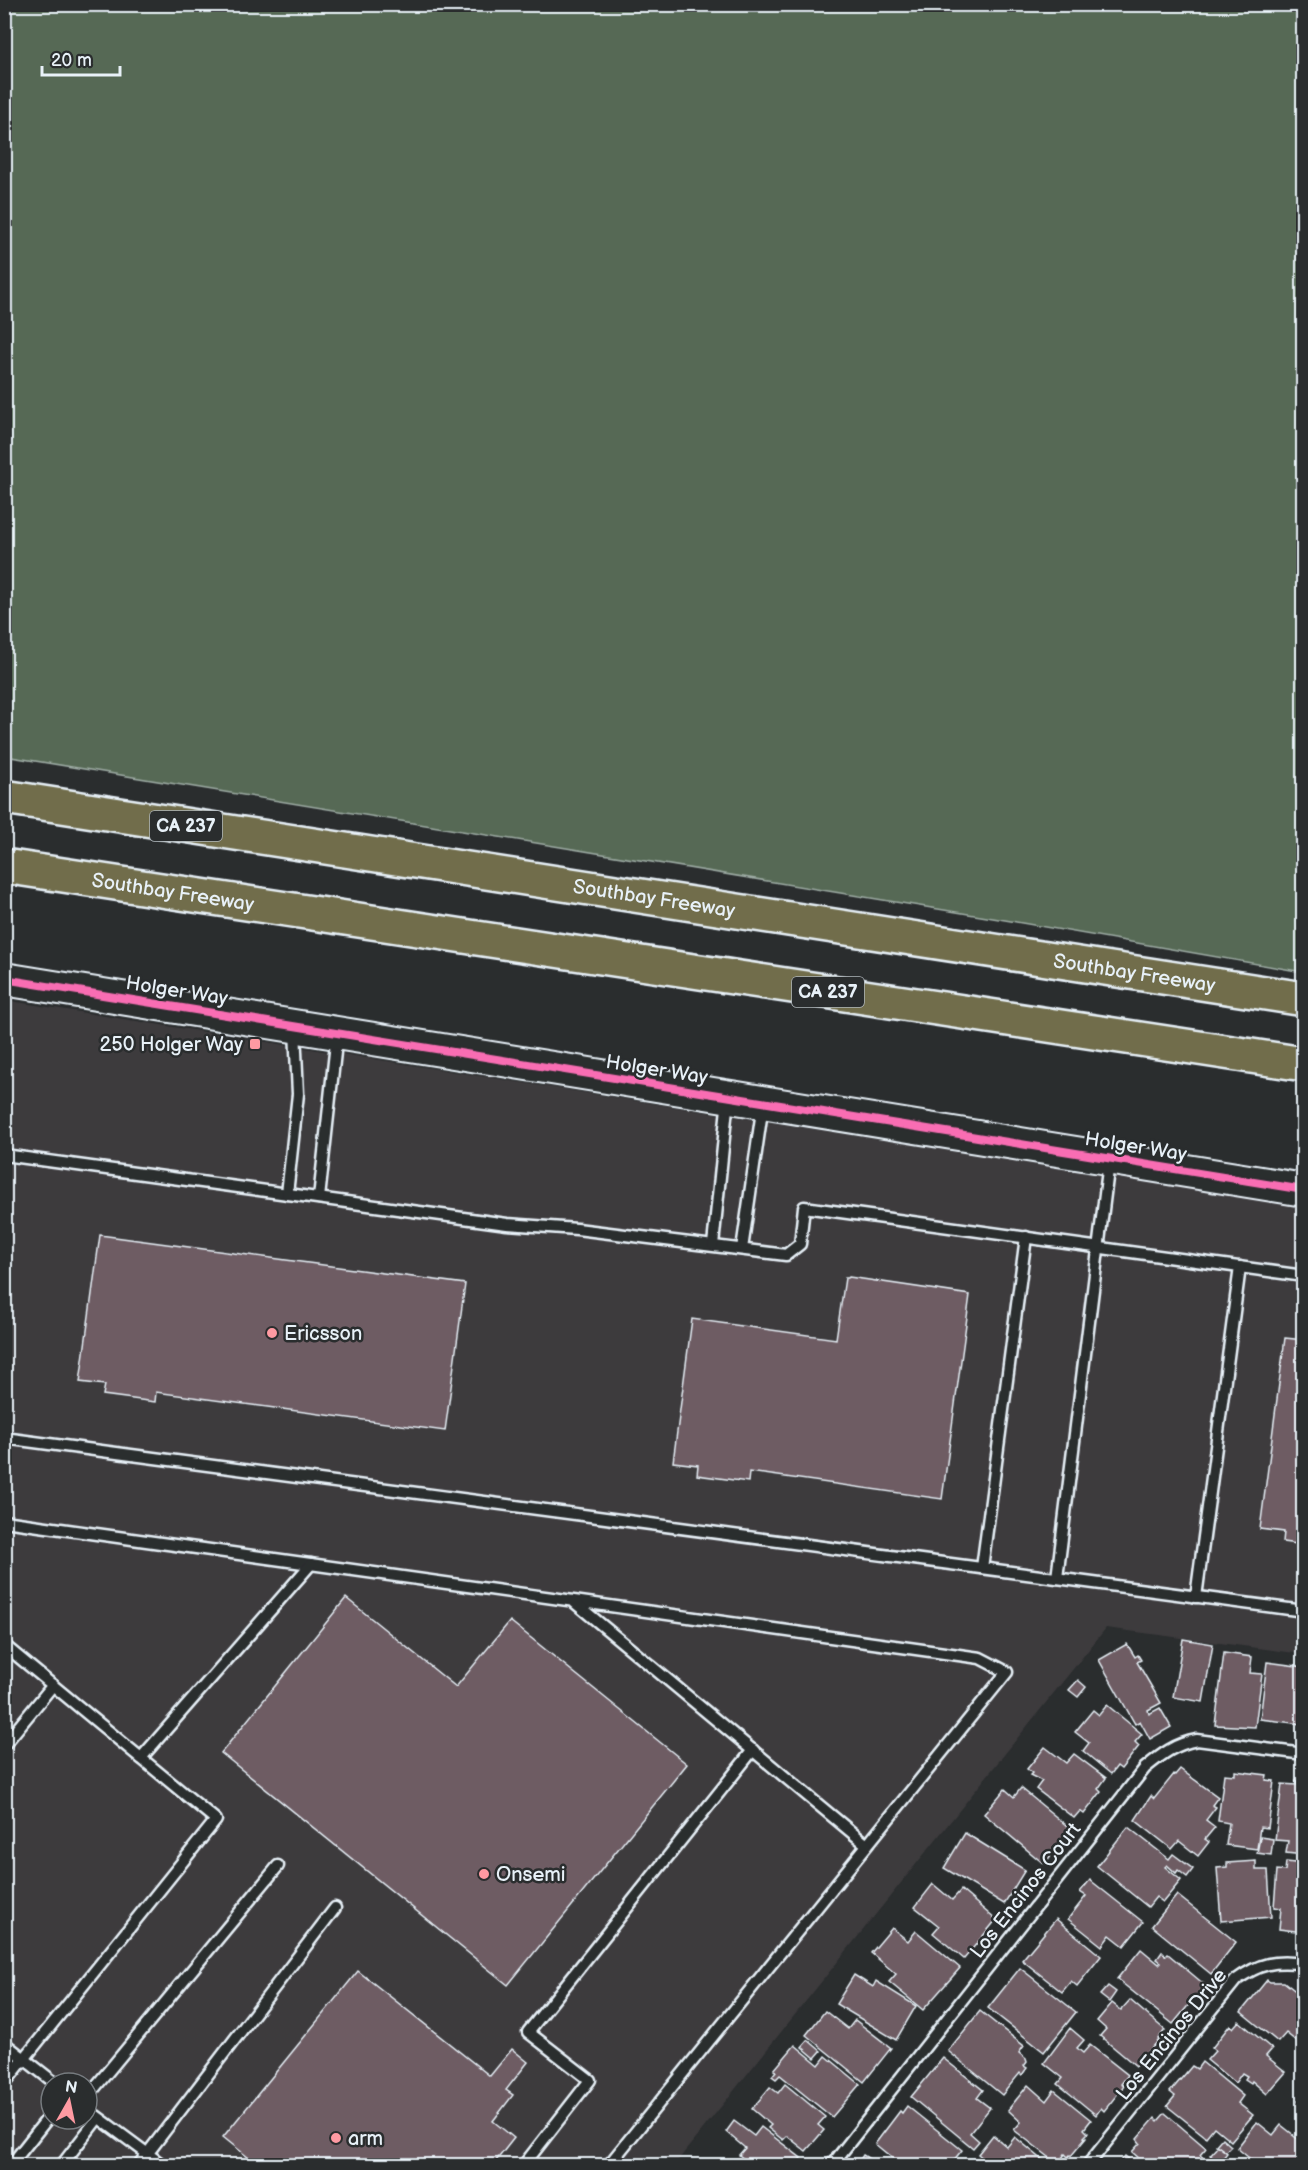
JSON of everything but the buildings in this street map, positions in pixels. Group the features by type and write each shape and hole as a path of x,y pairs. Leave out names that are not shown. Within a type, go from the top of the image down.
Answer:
{"highway":[{"name":"Southbay Freeway","path":"4,797 1304,999"},
{"name":"Southbay Freeway","path":"4,866 1304,1064"},
{"path":"1148,975 1196,1000 1304,1021"}],"street":[{"name":"Holger Way","path":"4,979 1304,1190"}],"lane":[{"path":"287,1194 298,1094 294,1026"},
{"path":"319,1198 337,1033"},
{"path":"713,1245 728,1097"},
{"path":"742,1249 763,1103"},
{"path":"4,1155 507,1224 578,1228 786,1255 800,1244 804,1207 1304,1276"},
{"path":"1057,1578 1109,1159"},
{"path":"982,1568 1026,1237"},
{"path":"1196,1597 1240,1267"},
{"path":"4,1438 1304,1611"},
{"path":"4,1521 980,1658 1006,1672 608,2166"},
{"path":"141,1758 311,1564"},
{"path":"573,1600 867,1845"},
{"path":"4,1646 216,1820 4,2084"},
{"path":"4,1745 52,1685"},
{"name":"Los Encinos Court","path":"831,2166 1145,1768 1164,1751 1182,1743 1197,1740 1304,1754"},
{"path":"523,2166 590,2080 528,2032 753,1750"},
{"path":"99,2082 278,1866"},
{"path":"138,2166 335,1908"},
{"name":"Los Encinos Drive","path":"1087,2166 1236,1980 1250,1970 1268,1963 1304,1964"},
{"path":"4,2043 40,2071"},
{"path":"99,2119 164,2166"},
{"path":"10,2166 39,2129"},
{"path":"61,2166 88,2131"}],"shaded area":[{"path":"4,1000 1303,1207 1303,1654 1106,1628 674,2165 5,2165"}],"green space":[{"path":"4,5 1303,5 1303,972 1005,920 5,756"}],"cycle path":[{"path":"4,979 1304,1190"}],"place":[{"name":"250 Holger Way","path":"255,1044"},
{"name":"Ericsson","path":"272,1333"},
{"name":"Onsemi","path":"484,1874"},
{"name":"arm","path":"336,2138"}]}
